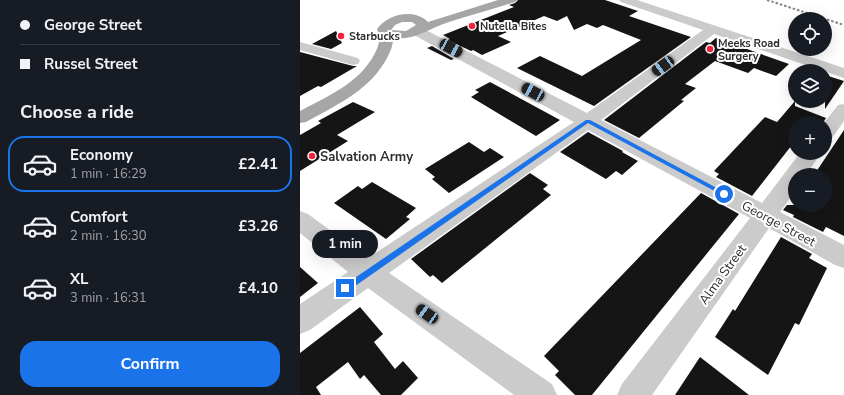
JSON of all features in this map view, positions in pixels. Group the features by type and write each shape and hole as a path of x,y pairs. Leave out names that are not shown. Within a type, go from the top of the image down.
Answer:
{"main road":[{"path":"300,118 336,99 363,80 405,37 416,28 511,0"},
{"path":"374,68 386,47 387,38 384,27 401,19 416,28"}],"street":[{"path":"625,0 844,73"},
{"name":"George Street","path":"416,28 844,257"},
{"path":"300,320 588,121 713,29"},
{"path":"300,46 353,61"},
{"path":"832,125 844,109"},
{"name":"Alma Street","path":"632,395 806,160"},
{"path":"300,220 368,273 541,395"}],"building":[{"path":"518,0 605,0 638,11 629,16 691,37 594,106 517,68 540,56 582,76 641,40 603,25 597,28 587,24 574,30 567,16 557,21 544,16 498,36 511,42 482,55 448,40 450,39 443,35 514,7 509,5"},
{"path":"336,31 342,43 331,49 312,44"},
{"path":"716,38 789,64 776,76 754,68 748,73 715,61 685,84 696,88 681,100 684,101 639,138 604,120 706,42 710,43"},
{"path":"432,46 454,59 451,60 427,48"},
{"path":"300,52 357,66 321,87 318,86 300,96"},
{"path":"832,77 844,81 832,99"},
{"path":"490,82 560,120 536,136 471,97 479,92 475,90"},
{"path":"353,102 375,112 337,135 348,141 300,171 300,135 321,123 318,121"},
{"path":"789,108 800,108 821,116 788,116 788,150 752,196 716,177 719,174 714,171 765,117 777,122"},
{"path":"844,130 844,236 826,227 823,232 793,217 794,215 783,210 788,205 788,212 832,212 832,168 819,168 824,160 832,160 832,148"},
{"path":"588,132 638,161 622,175 616,171 606,179 560,152"},
{"path":"469,142 484,152 490,148 504,157 449,193 432,179 435,177 425,169"},
{"path":"530,173 548,185 543,189 551,195 442,283 433,275 430,277 411,259"},
{"path":"372,182 416,208 406,217 410,219 386,239 334,203 358,186 362,189"},
{"path":"701,193 739,214 592,395 575,395 555,375 559,371 544,356"},
{"path":"781,237 812,254 809,258 827,268 799,325 795,323 768,375 715,337 733,309 735,311"},
{"path":"300,267 318,283 300,297"},
{"path":"360,307 383,334 374,342 395,369 403,361 418,378 401,395 381,395 364,375 360,379 348,362 316,387 321,395 300,395 300,353"},
{"path":"700,357 749,395 675,395"}],"railway":[{"path":"767,0 844,25"}],"place":[{"name":"Nutella Bites","path":"472,26"},
{"name":"Starbucks","path":"341,36"},
{"name":"Meeks Road Surgery","path":"710,49"},
{"name":"Salvation Army","path":"312,156"}],"route":[{"path":"345,288 588,121 724,194"}]}
